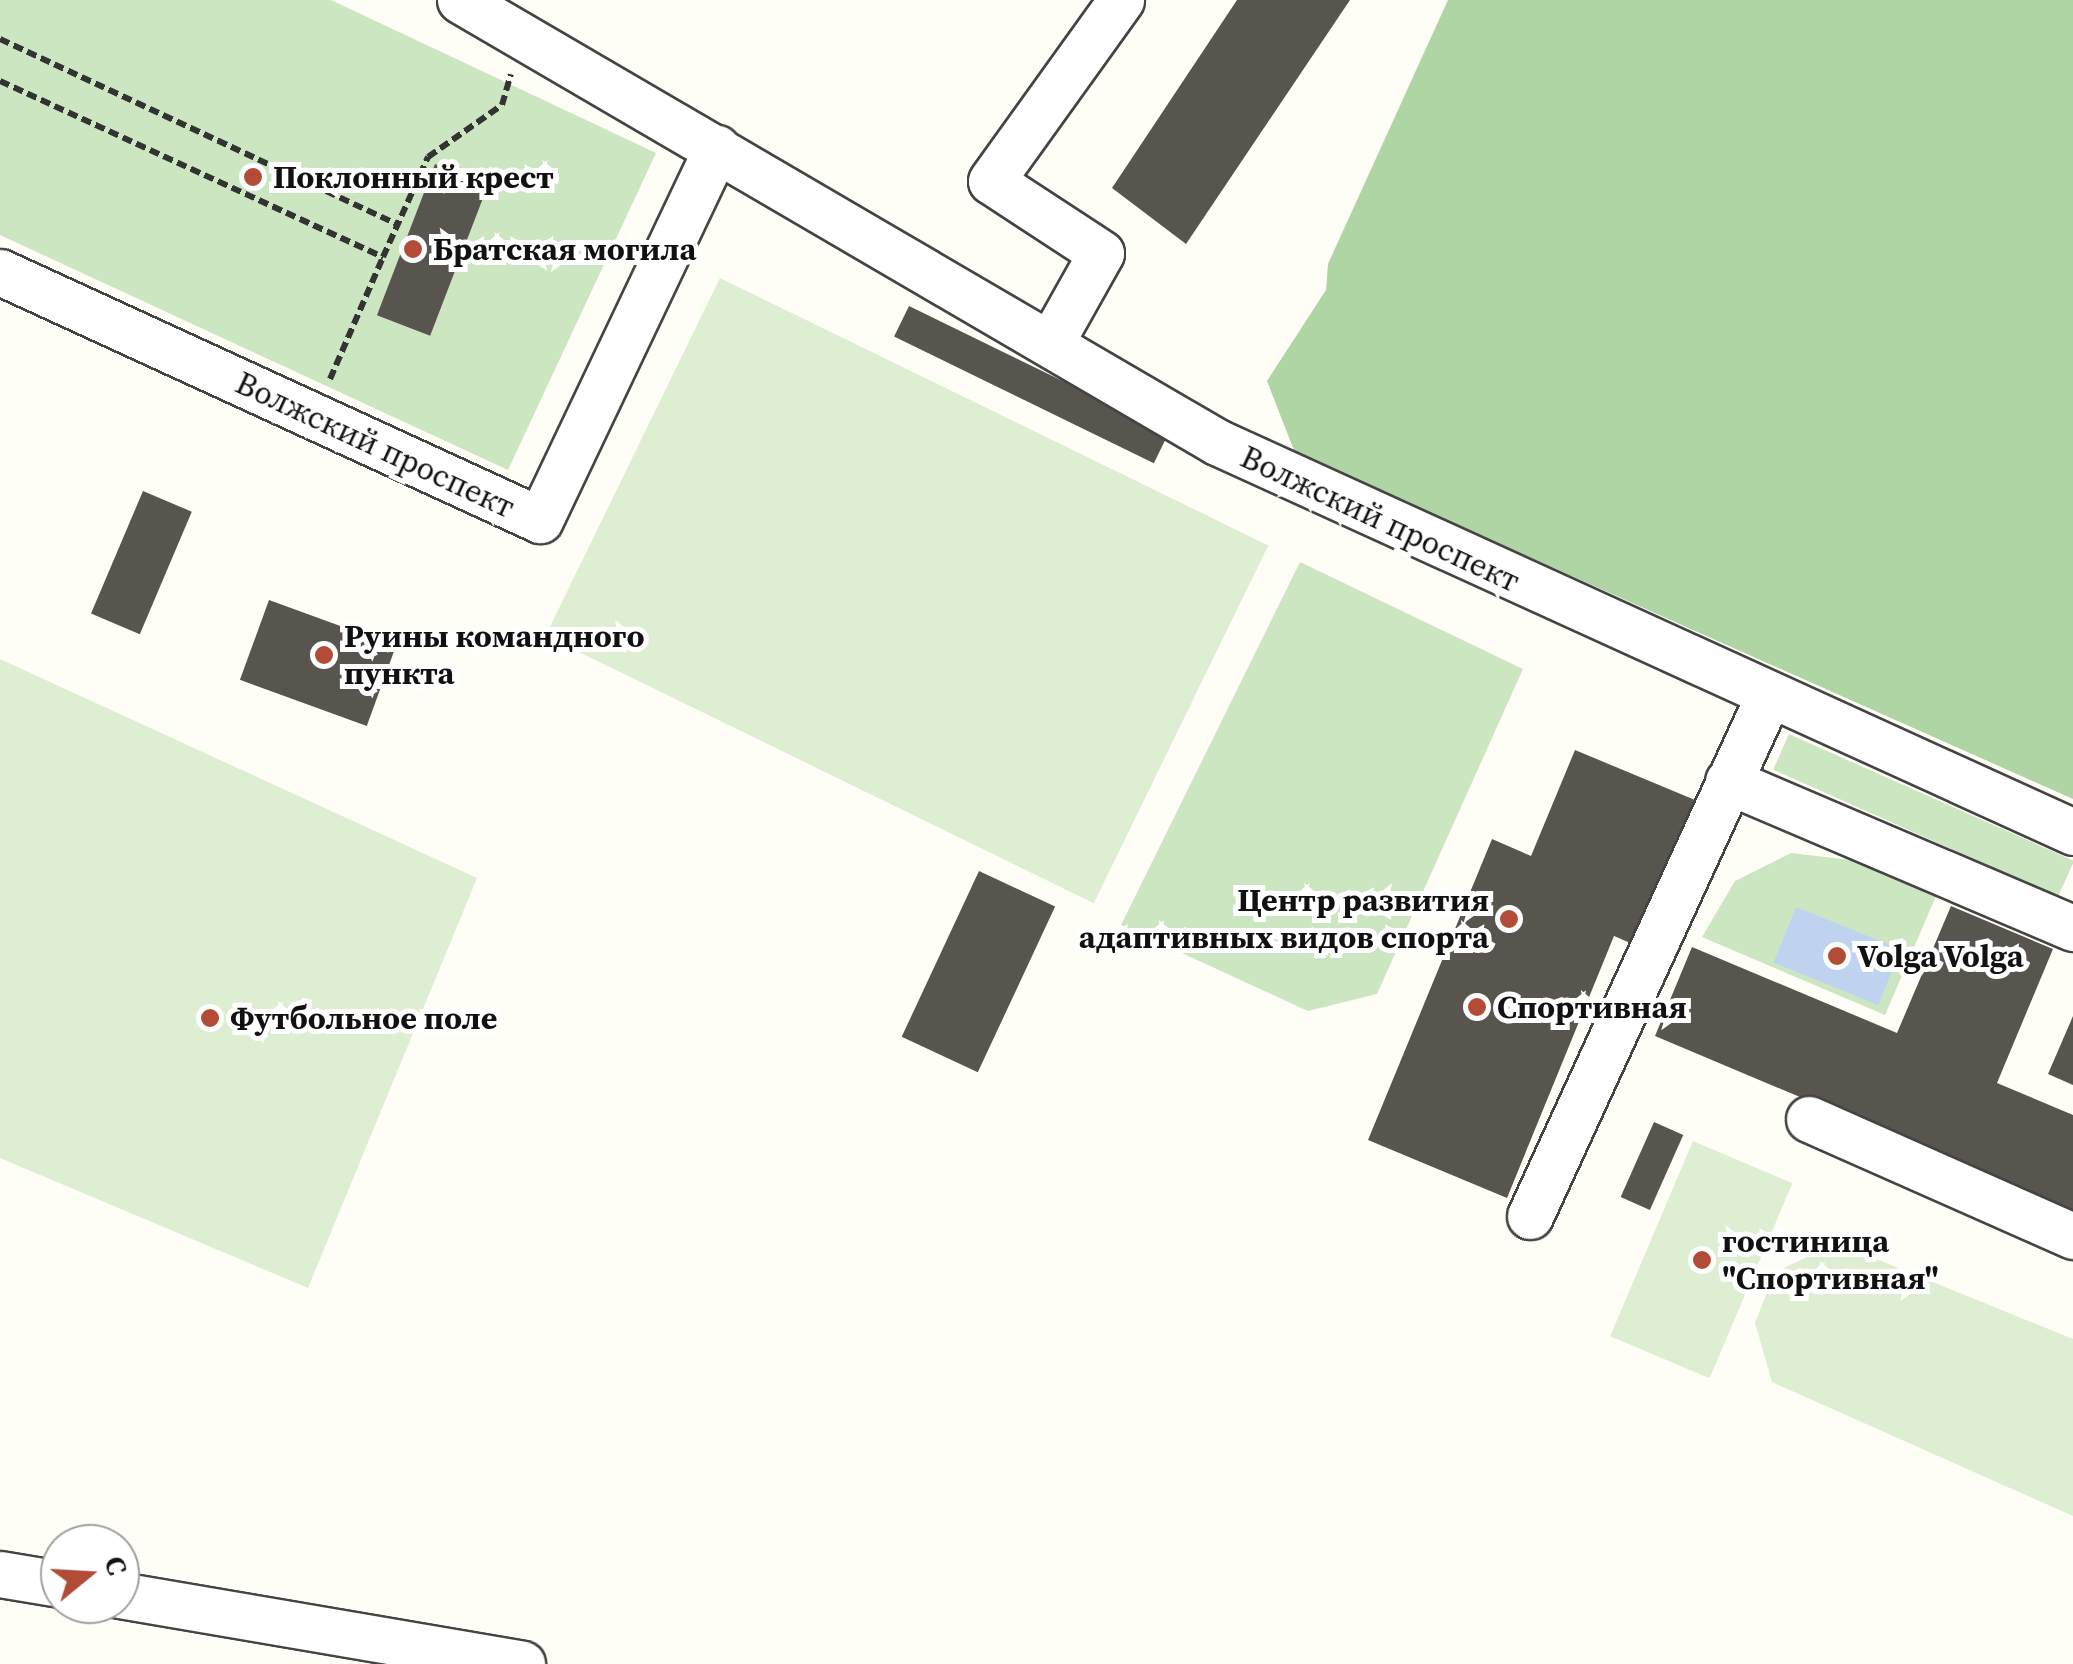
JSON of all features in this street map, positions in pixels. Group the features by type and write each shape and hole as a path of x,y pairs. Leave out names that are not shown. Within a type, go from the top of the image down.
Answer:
{"street":[{"name":"Волжский проспект","path":"460,0 530,18 717,148 1217,442 1767,699 2073,832"},
{"path":"1050,344 1102,253 991,181 1121,0"},
{"name":"Волжский проспект","path":"0,272 540,520 717,148"},
{"path":"1530,1216 1767,699"},
{"path":"1728,781 2073,928"},
{"path":"1808,1119 2073,1236"},
{"path":"0,1574 40,1581"},
{"path":"140,1598 522,1664"}],"path":[{"path":"0,39 398,224"},
{"path":"0,81 383,257"},
{"path":"313,416 428,157 502,105 509,82"}],"green space":[{"path":"0,0 331,0 656,153 508,470 0,235"},
{"path":"1448,0 2073,0 2073,799 1295,453 1267,381 1326,290 1328,264"},
{"path":"720,278 1268,545 1094,903 546,636"},
{"path":"1300,562 1523,669 1377,994 1308,1011 1121,925"},
{"name":"Футбольное поле","path":"0,659 477,878 308,1288 0,1158"},
{"path":"1789,734 2073,860 2058,897 1773,770"},
{"path":"1791,853 1851,860 1936,896 1885,1015 1702,937 1735,881"},
{"name":"гостиница \"Спортивная\"","path":"1693,1141 1792,1183 1710,1378 1610,1336"},
{"path":"1837,1243 2073,1339 2073,1516 1772,1382 1755,1323 1767,1292 1784,1268"}],"water":[{"name":"Volga Volga","path":"1796,907 1901,949 1878,1005 1774,963"}],"building":[{"path":"1237,0 1350,0 1186,244 1112,188"},
{"path":"435,164 488,184 430,336 377,315"},
{"path":"909,306 1169,433 1154,463 894,337"},
{"path":"143,491 192,512 140,634 91,613"},
{"path":"269,600 396,646 367,726 240,680"},
{"path":"1575,750 1695,800 1635,945 1614,936 1507,1198 1368,1140 1492,839 1531,856"},
{"path":"979,871 1055,906 978,1072 902,1037"},
{"path":"1951,906 2053,949 1997,1083 2073,1115 2073,1212 1655,1036 1692,947 1897,1033"},
{"path":"2073,1016 2073,1085 2048,1074"},
{"path":"1654,1122 1683,1135 1650,1210 1621,1197"}],"place":[{"name":"Поклонный крест","path":"253,177"},
{"name":"Братская могила","path":"413,249"},
{"name":"Руины командного пункта","path":"324,655"},
{"name":"Центр развития адаптивных видов спорта","path":"1509,919"},
{"name":"Volga Volga","path":"1837,956"},
{"name":"Спортивная","path":"1477,1007"},
{"name":"Футбольное поле","path":"210,1018"},
{"name":"гостиница \"Спортивная\"","path":"1702,1260"}]}
